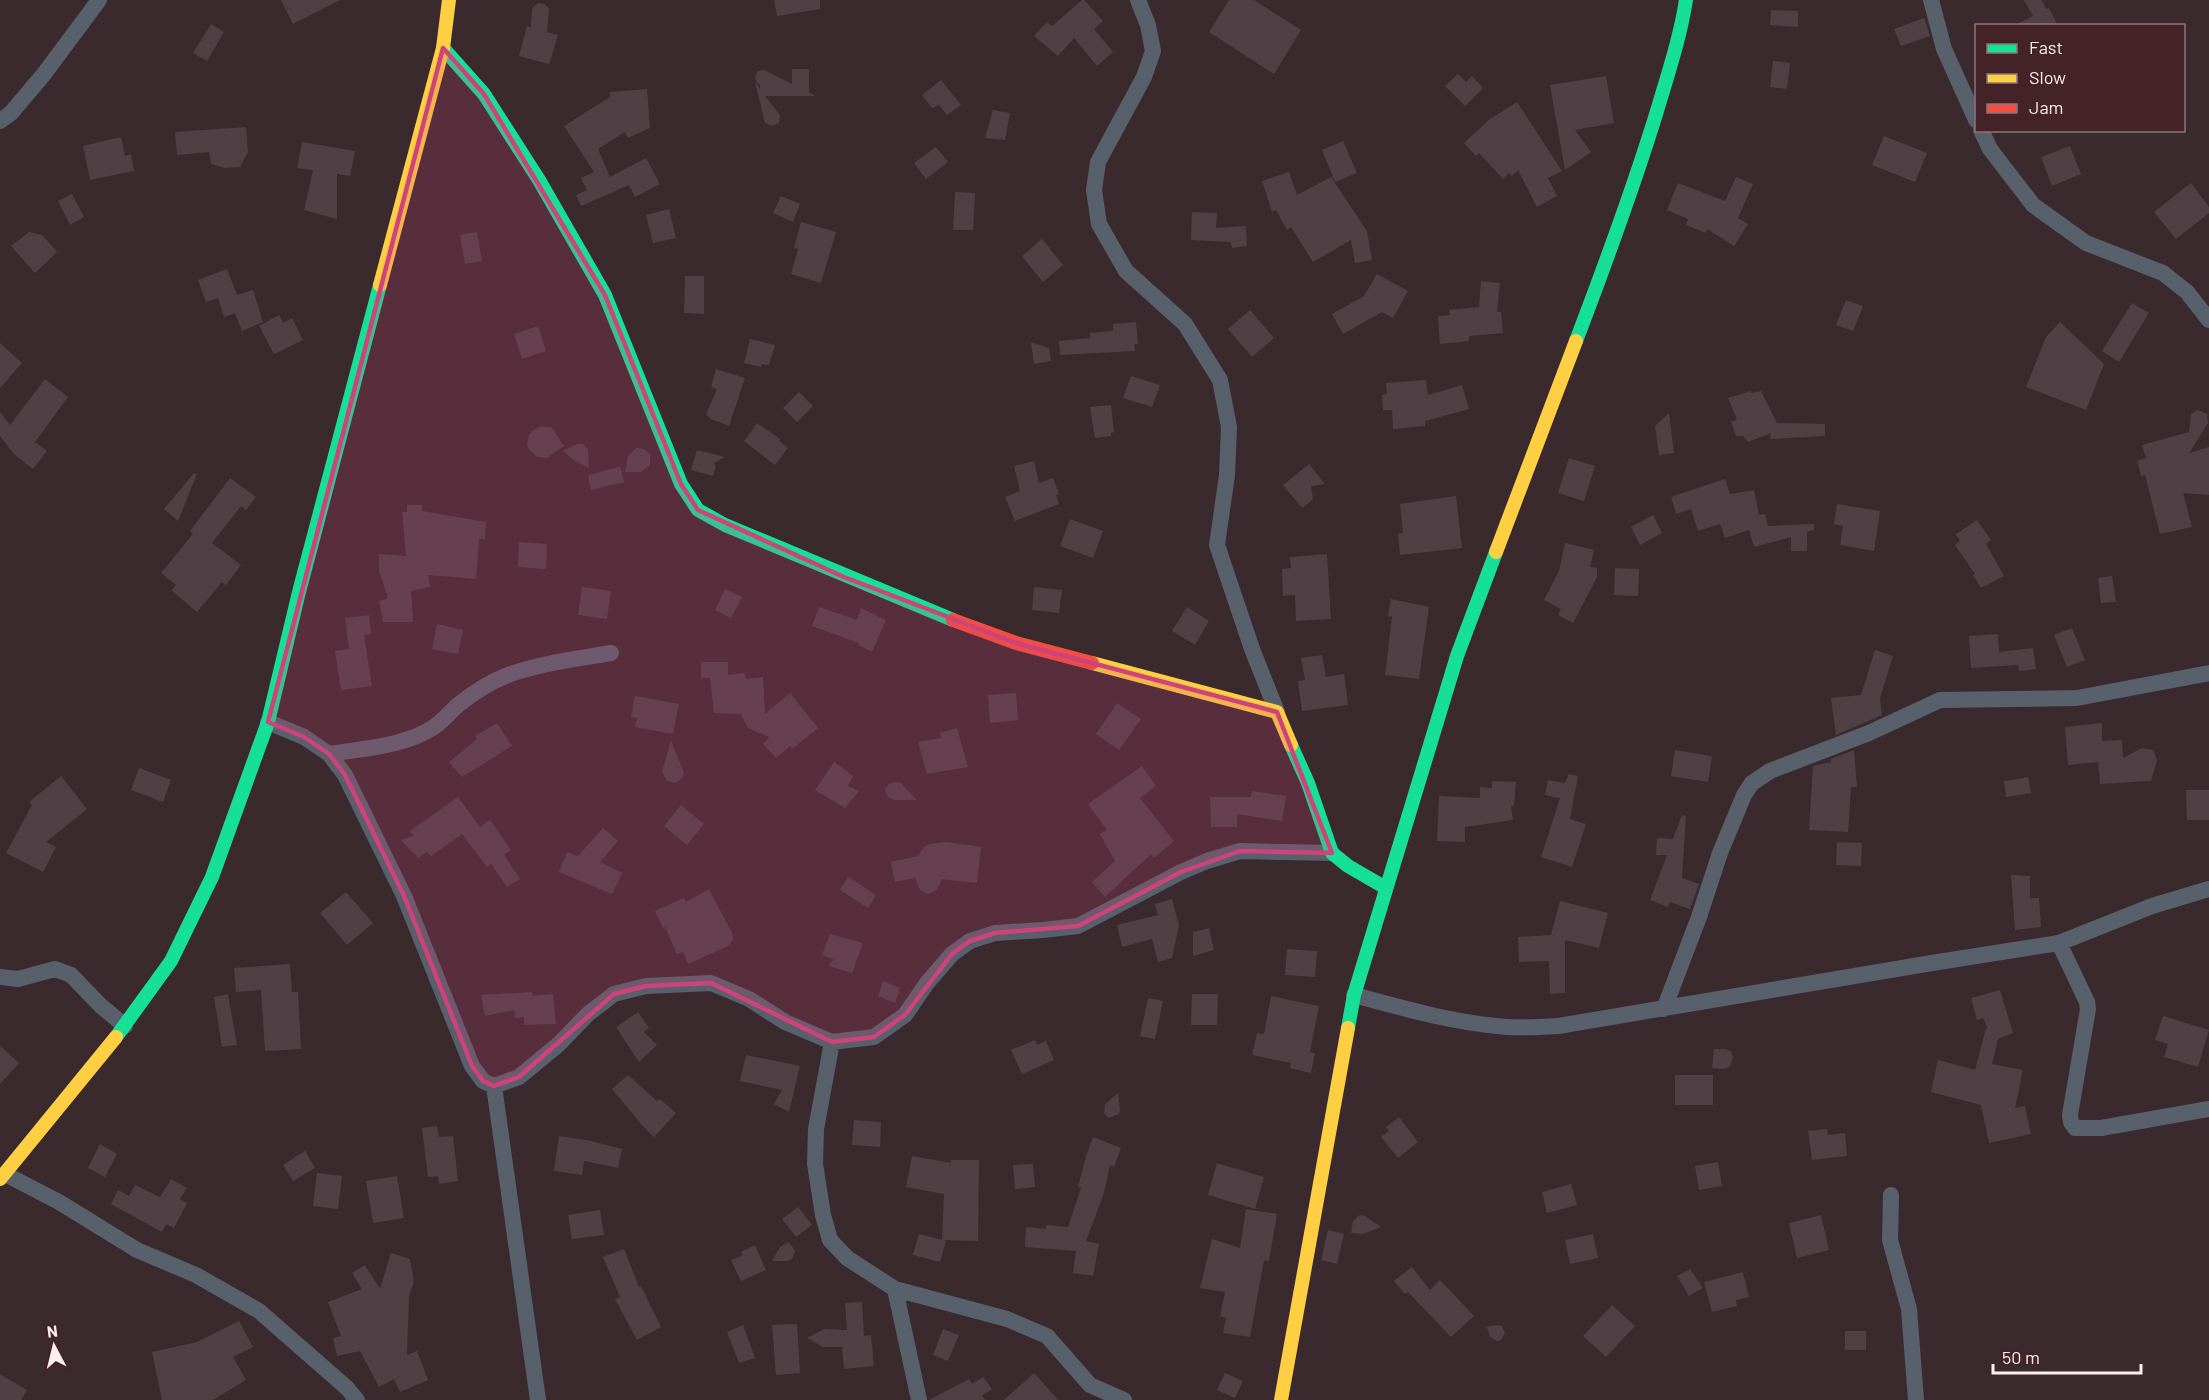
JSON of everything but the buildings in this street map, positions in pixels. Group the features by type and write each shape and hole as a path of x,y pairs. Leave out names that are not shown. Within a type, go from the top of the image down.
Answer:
{"street":[{"path":"0,121 11,113 44,74 99,0"},
{"path":"357,1400 347,1388 259,1311 196,1275 137,1250 59,1202 3,1177 125,1026 171,961 212,877 268,722 302,580 443,48 450,0"},
{"path":"1138,0 1148,25 1153,51 1144,77 1098,162 1094,190 1099,224 1126,271 1185,324 1220,380 1229,427 1227,475 1217,545 1252,649 1308,783 1332,853 1348,866 1386,888"},
{"path":"1281,1400 1354,995 1457,656 1611,249 1642,159 1681,30 1686,0"},
{"path":"1932,0 1944,49 1975,116"},
{"path":"443,48 484,94 539,180 605,295 681,484 698,510 725,525 843,577 1016,643 1277,712"},
{"path":"1982,132 1990,150 2033,205 2086,243 2163,273 2187,292 2209,320"},
{"path":"329,754 385,746 413,738 435,726 458,705 486,685 510,674 554,663 611,653"},
{"path":"1664,1009 1699,917 1720,853 1744,795 1752,783 1760,777 1770,771 1869,733 1928,703 1940,700 2077,698 2209,673"},
{"path":"268,722 304,737 329,754 345,775 404,896 472,1066 483,1081 494,1086 519,1077 559,1044 588,1014 614,994 646,986 711,983 749,999 785,1022 832,1042 874,1037 905,1015 927,983 952,954 970,941 995,933 1078,926 1181,872 1240,851 1332,853"},
{"path":"1354,995 1421,1014 1508,1027 1558,1026 2059,943 2152,906 2209,889"},
{"path":"2059,943 2087,1002 2088,1009 2070,1115 2075,1128 2082,1130 2101,1128 2209,1109"},
{"path":"0,977 18,979 55,969 71,975 101,1006 125,1026"},
{"path":"832,1042 816,1129 815,1164 823,1215 830,1240 847,1258 896,1289 1007,1319 1047,1336 1090,1384 1124,1400"},
{"path":"494,1086 538,1400"},
{"path":"1891,1195 1890,1240 1909,1309 1916,1400"},
{"path":"896,1289 919,1400"}],"highlighted area":[{"path":"443,48 484,94 605,295 681,484 698,510 844,577 1016,643 1277,712 1332,853 1240,851 1181,872 1078,926 995,933 970,941 952,954 905,1015 874,1037 832,1042 711,983 646,986 614,994 519,1077 494,1086 483,1081 472,1066 404,896 345,775 329,754 304,737 268,722"}],"traffic: fast":[{"path":"1576,341 1648,140 1673,56 1686,0"},
{"path":"443,48 484,94 539,180 605,295 681,484 698,510 725,525 953,620"},
{"path":"116,1037 171,961 212,877 268,722 299,592 380,285"},
{"path":"1348,1028 1354,995 1457,656 1496,552"},
{"path":"1291,745 1308,783 1332,853 1348,866 1386,888"}],"traffic: slow":[{"path":"380,285 443,48 449,0"},
{"path":"1496,552 1576,341"},
{"path":"1092,663 1277,712 1291,745"},
{"path":"1281,1400 1348,1028"},
{"path":"0,1179 116,1037"}],"traffic: jam":[{"path":"953,620 1016,643 1092,663"}]}
